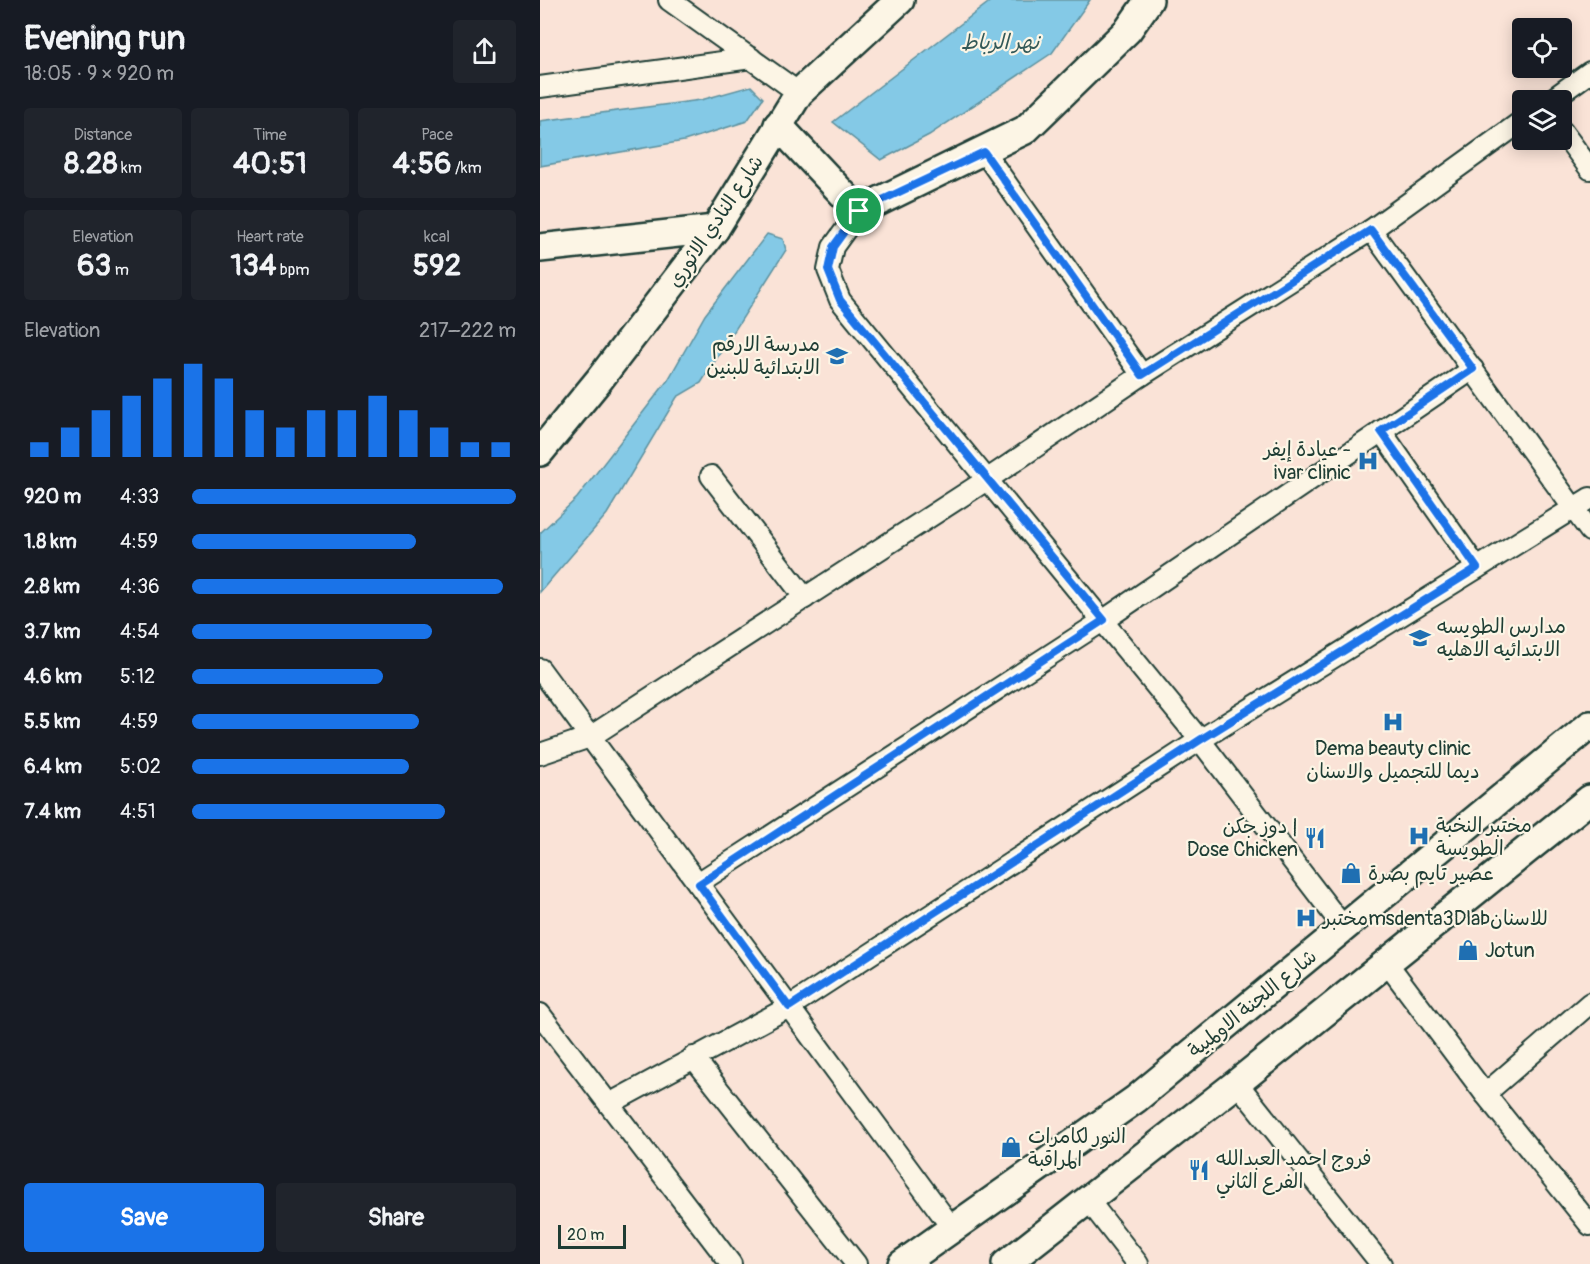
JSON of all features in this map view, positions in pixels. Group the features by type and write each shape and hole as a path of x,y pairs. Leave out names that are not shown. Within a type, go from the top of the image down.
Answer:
{"main road":[{"name":"شارع النادي الاثوري","path":"540,452 599,380 715,229 799,93 900,0"},
{"path":"778,125 859,211 1025,130 1128,30 1149,0"},
{"path":"540,248 715,229"},
{"name":"شارع اللجنة الاولمبية","path":"902,1264 1136,1099 1590,725"},
{"path":"1006,1264 1089,1201 1590,799"}],"street":[{"path":"669,0 799,93"},
{"path":"540,87 751,58"},
{"path":"1565,90 1590,72"},
{"path":"540,754 590,737 987,479 1142,375 1371,230 1512,128"},
{"path":"1572,145 1590,169"},
{"path":"984,152 1142,375"},
{"path":"859,211 833,247 828,270 840,300 1104,620 1200,740 1344,928"},
{"path":"1371,230 1590,531"},
{"path":"699,884 1104,620 1473,369"},
{"path":"1381,431 1477,568"},
{"path":"711,476 805,598"},
{"path":"609,1104 789,1007 1200,740 1590,498"},
{"path":"540,669 952,1228"},
{"path":"1387,963 1485,1094 1590,1225"},
{"path":"1485,1094 1590,1003"},
{"path":"540,1014 731,1264"},
{"path":"693,1057 856,1264"},
{"path":"1237,1083 1381,1264"},
{"path":"1089,1201 1138,1264"}],"water":[{"name":"نهر الرباط","path":"992,0 1090,0 1052,53 929,135 881,160 833,122"},
{"path":"751,86 763,98 747,121 684,141 540,166 540,121 701,100"},
{"path":"767,234 783,239 786,250 701,383 677,397 607,514 540,592 540,533 577,498 668,380 705,315"}],"place":[{"name":"مدرسة الارقم الابتدائية للبنين","path":"837,356"},
{"name":"عيادة إيفر - ivar clinic","path":"1368,461"},
{"name":"مدارس الطويسه الابتدائيه الاهليه","path":"1420,638"},
{"name":"Dema beauty clinic ديما للتجميل والاسنان","path":"1393,722"},
{"name":"مختبر النخبة الطويسة","path":"1419,836"},
{"name":"دوز جكن | Dose Chicken","path":"1315,838"},
{"name":"عصير تايم بصرة","path":"1351,873"},
{"name":"مختبرmsdenta3Dlabللاسنان","path":"1306,918"},
{"name":"Jotun","path":"1468,950"},
{"name":"النور لكامرات المراقبة","path":"1011,1147"},
{"name":"فروج احمد العبدالله الفرع الثاني","path":"1199,1170"}],"route":[{"path":"984,152 1142,375 1371,230 1473,369 1381,431 1477,568 1200,740 789,1007 699,884 1104,620 840,300 828,270 833,247 859,211 984,152"}]}
